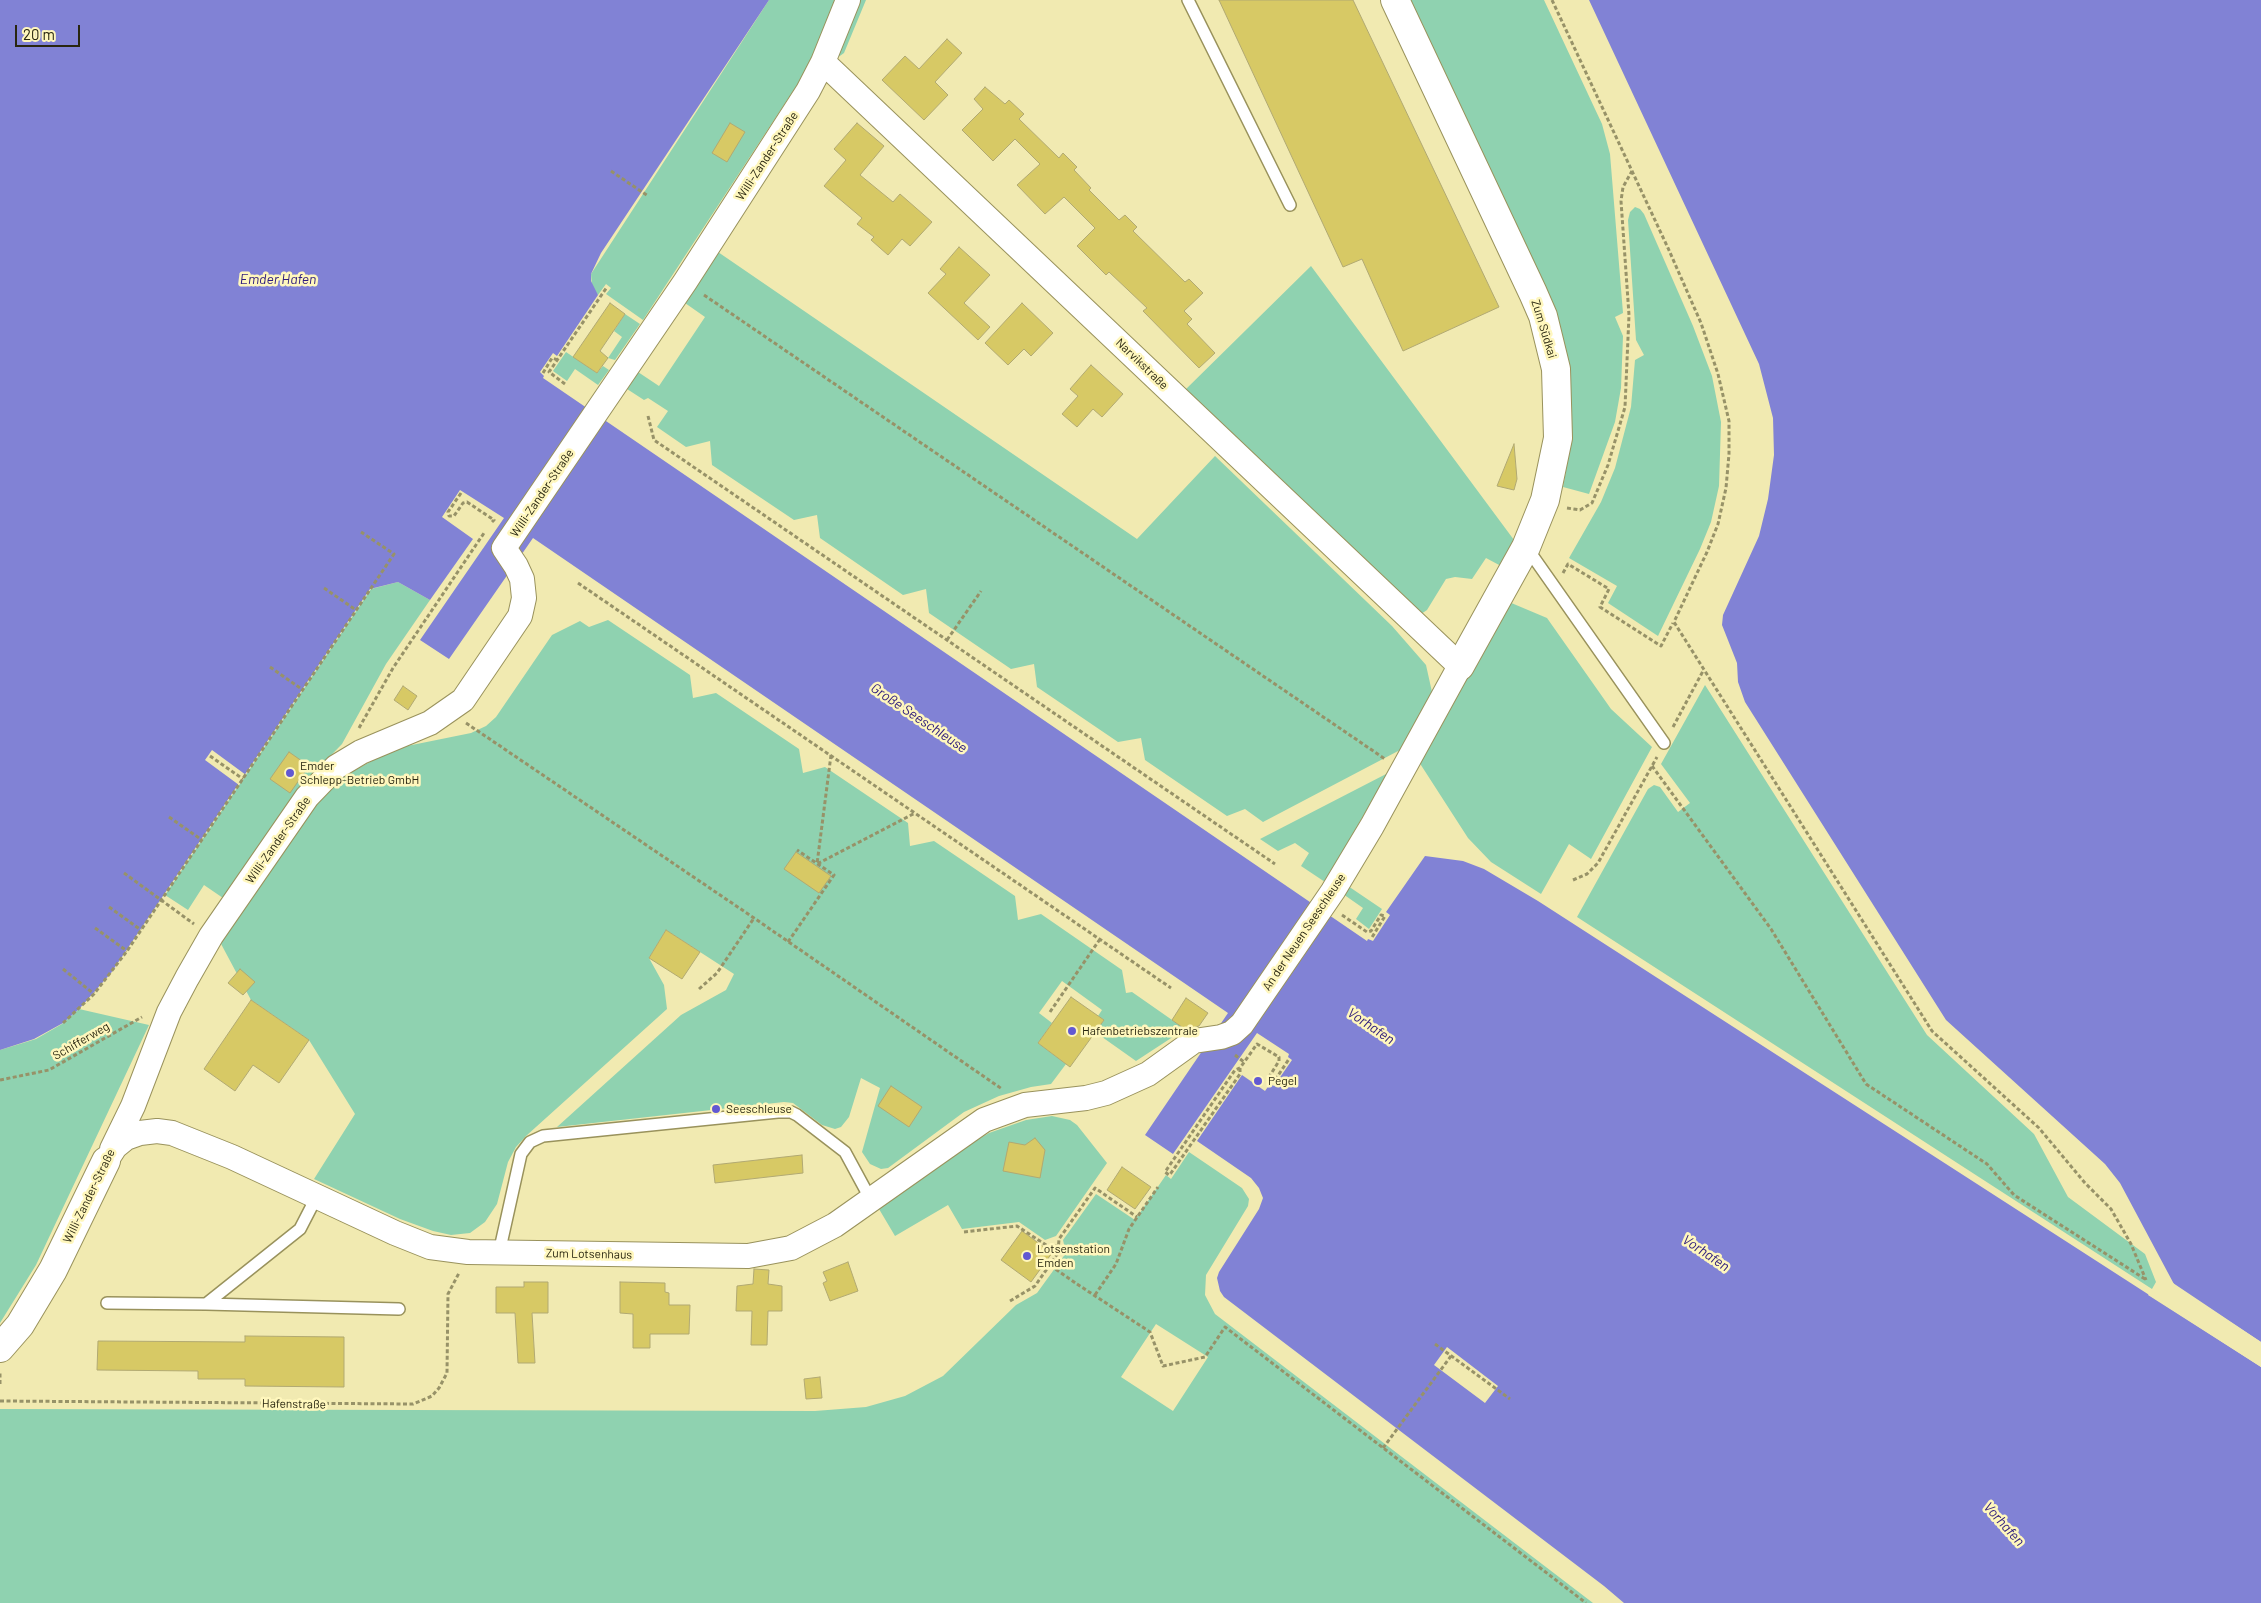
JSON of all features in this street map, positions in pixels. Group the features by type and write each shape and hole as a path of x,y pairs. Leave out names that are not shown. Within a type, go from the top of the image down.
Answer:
{"street":[{"name":"Willi-Zander-Straße","path":"0,1348 20,1325 53,1270 126,1121 169,1012 211,936 286,826 307,797 336,767 361,752 430,723 463,700 522,610 524,598 522,579 504,548 685,282 808,91 823,62 848,0"},
{"name":"Zum Südkai","path":"1395,0 1543,316 1556,369 1559,419 1557,447 1545,500 1526,547 1460,666"},
{"name":"Narvikstraße","path":"823,62 1460,666"},
{"name":"An der Neuen Seeschleuse","path":"1065,1101 1086,1098 1124,1086 1148,1074 1194,1041 1227,1036 1242,1024 1322,907 1372,826 1460,666"},
{"name":"Zum Lotsenhaus","path":"106,1162 116,1147 126,1138 140,1133 157,1131 172,1133 232,1157 430,1247 468,1252 499,1253 748,1256 791,1248 835,1226 969,1129 1004,1111 1025,1106 1065,1101"}],"lane":[{"path":"1188,0 1290,205"},
{"path":"1526,547 1664,743"},
{"path":"499,1253 521,1154 530,1142 543,1136 791,1112 845,1152 872,1200"},
{"path":"206,1304 300,1229 317,1196"},
{"path":"107,1303 399,1309"}],"path":[{"path":"1552,0 1700,323 1718,374 1729,421 1726,488 1718,524 1674,622 1661,646 1600,606 1609,589 1573,568"},
{"path":"610,171 648,196"},
{"path":"1545,500 1575,511 1584,509 1592,503 1608,465 1621,423 1627,389 1629,315 1621,200 1623,187 1632,171"},
{"path":"685,282 1392,763"},
{"path":"565,384 550,373 607,287"},
{"path":"543,372 552,358 558,360"},
{"path":"648,416 654,440 1275,864"},
{"path":"355,734 393,668 494,520 467,502 463,503 454,516 449,516 448,512 461,492"},
{"path":"63,1023 94,994 127,951 394,554 361,532"},
{"path":"578,583 1171,988"},
{"path":"324,588 356,610"},
{"path":"947,640 981,591"},
{"path":"1652,766 1771,929 1810,989 1845,1052 1866,1084 1872,1090 1987,1164 2014,1195 2146,1280 2118,1220 2038,1128 1932,1031 1674,622"},
{"path":"270,667 303,690"},
{"path":"1573,880 1587,874 1598,863 1704,671"},
{"path":"466,723 754,918 1025,1106"},
{"path":"817,864 831,755"},
{"path":"210,756 243,779"},
{"path":"817,864 916,813"},
{"path":"169,817 202,840"},
{"path":"788,942 834,875 797,850"},
{"path":"124,873 211,936"},
{"path":"109,907 141,930"},
{"path":"1353,923 1370,932 1381,916 1385,916 1372,939"},
{"path":"699,989 718,973 754,918"},
{"path":"95,928 127,951"},
{"path":"1050,1012 1100,939"},
{"path":"63,969 94,994"},
{"name":"Schifferweg","path":"0,1080 48,1070 146,1014 169,1012"},
{"path":"1240,1068 1240,1074 1170,1175 1164,1172 1235,1070 1240,1068 1257,1044 1280,1059 1269,1077 1269,1080 1273,1082 1289,1059"},
{"path":"1239,1058 1244,1062"},
{"path":"1095,1295 1116,1264 1125,1236 1158,1187"},
{"path":"1010,1300 1035,1286 1058,1253 1059,1239 1095,1188 1137,1217"},
{"path":"964,1232 1017,1226 1049,1247 1058,1246"},
{"name":"Hafenstraße","path":"0,1401 400,1405 424,1401 440,1388 447,1373 448,1294 466,1262 468,1252"},
{"path":"1045,1262 1150,1332 1163,1366 1206,1357 1225,1328 1586,1603"},
{"path":"1435,1344 1510,1399"},
{"path":"1383,1448 1451,1356"}],"green space":[{"path":"769,0 866,0 844,53 795,88 643,320 606,294 611,288 606,284 598,295 592,287 591,274"},
{"path":"1410,0 1544,0 1602,124 1610,154 1623,313 1615,317 1623,336 1621,388 1615,422 1589,494 1563,487 1570,449 1572,419 1569,367"},
{"path":"1635,207 1644,214 1693,326 1712,376 1721,422 1719,486 1711,522 1658,636 1608,603 1617,586 1569,558 1601,502 1615,468 1631,407 1635,360 1644,355 1636,340 1628,220 1630,212"},
{"path":"718,252 1137,539 1215,456 1392,626 1426,665 1432,692 1400,750 1263,822 1245,809 1227,816 1145,760 1141,738 1118,742 1037,687 1034,664 1011,669 929,613 926,589 903,595 820,538 817,515 794,520 712,465 710,441 686,447 657,427 668,411 648,398 644,400 627,389 638,372 659,386 705,317 685,303"},
{"path":"1311,266 1514,540 1501,566 1486,558 1472,579 1455,577 1446,579 1427,610 1418,616 1184,391"},
{"path":"625,314 640,324 615,360 608,358 622,337 614,331"},
{"path":"566,352 597,373 603,366 609,370 598,385 575,369 567,381 553,371"},
{"path":"398,582 430,600 386,664 342,744 311,776 223,898 204,885 188,910 165,895 371,589"},
{"path":"1509,602 1547,618 1611,709 1652,747 1591,859 1569,844 1541,894 1491,862 1468,838 1419,762"},
{"path":"608,620 690,675 693,698 716,693 799,749 803,773 825,767 908,823 910,846 934,841 1015,896 1018,920 1041,914 1122,970 1126,993 1132,992 1185,1029 1136,1061 1095,1032 1104,1020 1098,1016 1102,1010 1062,981 1039,1013 1052,1023 1038,1043 1066,1064 1051,1084 1031,1087 999,1096 964,1112 888,1168 881,1169 870,1164 862,1152 880,1088 861,1078 849,1117 841,1127 835,1129 822,1125 793,1103 784,1102 557,1127 681,1015 726,990 734,974 666,930 649,958 664,985 667,1009 516,1147 508,1162 497,1204 485,1222 470,1233 451,1235 433,1231 400,1219 314,1179 355,1114 309,1040 251,1000 220,942 316,805 341,778 377,758 407,746 471,733 486,726 496,717 552,635 580,621 589,627"},
{"path":"1705,685 1927,1035 2034,1134 2068,1197 2145,1254 2156,1282 2152,1289 1577,917 1648,789 1654,785 1660,787 1678,812 1690,803 1661,764"},
{"path":"1388,773 1325,882 1301,866 1309,853 1295,843 1278,851 1260,839"},
{"path":"1348,886 1382,909 1369,929 1356,919 1363,908 1343,894"},
{"path":"79,1009 149,1025 36,1265 0,1323 0,1050 36,1039 62,1024"},
{"path":"1052,1116 1070,1120 1077,1125 1107,1163 1056,1236 1045,1240 1019,1222 962,1229 948,1205 895,1236 879,1209 970,1144 989,1133 1026,1120"},
{"path":"1189,1152 1242,1188 1249,1199 1248,1206 1206,1275 1205,1295 1215,1314 1593,1603 0,1603 0,1409 815,1411 866,1407 905,1396 943,1376 1016,1305 1037,1293 1066,1253 1063,1240 1096,1194 1135,1220 1166,1175 1171,1179","holes":["1156,1324 1208,1357 1173,1411 1121,1377"]}],"water":[{"name":"Emder Hafen","path":"0,0 769,0 601,253 591,274 591,281 598,295 557,356 553,353 540,372 544,376 543,378 1367,941 1368,939 1373,941 1390,915 1386,912 1425,856 1463,861 1484,869 1538,901 2261,1367 2261,1603 1624,1603 1224,1297 1220,1291 1217,1278 1219,1272 1259,1209 1263,1198 1259,1188 1251,1178 1197,1141 1242,1075 1265,1091 1270,1084 1274,1086 1292,1060 1288,1057 1289,1054 1257,1033 1173,1154 1145,1135 1228,1013 533,538 449,659 420,640 504,518 460,490 442,517 473,539 430,600 398,582 370,589 111,973 80,1008 63,1023 34,1039 0,1050"},
{"path":"1589,0 2261,0 2261,1342 2175,1286 2120,1183 2105,1164 1946,1020 1745,702 1738,682 1737,663 1722,625 1723,615 1759,536 1768,499 1774,455 1773,418 1759,364"}],"pier":[{"path":"212,750 246,775 239,785 205,760"},
{"path":"2173,1283 2261,1342 2261,1345 2184,1296 2170,1284"},
{"path":"2150,1292 2261,1364 2261,1367 2148,1295"},
{"path":"1447,1347 1498,1386 1485,1403 1434,1365"}],"building":[{"path":"1219,0 1353,0 1499,307 1403,351 1362,259 1343,267"},
{"path":"947,39 962,53 935,82 948,95 924,120 882,80 905,56 919,69"},
{"path":"985,87 1005,104 1009,100 1024,114 1019,119 1059,158 1063,153 1077,167 1074,170 1091,188 1089,190 1119,220 1125,215 1137,227 1133,231 1185,282 1189,279 1203,293 1184,311 1192,319 1187,324 1215,353 1199,368 1143,311 1147,308 1109,272 1106,275 1077,246 1095,228 1064,197 1045,214 1017,185 1040,164 1015,139 993,161 962,130 983,109 974,99"},
{"path":"730,123 745,132 727,162 712,153"},
{"path":"857,123 884,146 860,175 893,202 900,194 932,222 910,246 902,239 888,255 871,240 874,237 857,224 862,218 824,186 846,160 834,149"},
{"path":"959,247 990,275 964,303 990,327 978,340 928,293 946,274 940,269"},
{"path":"610,303 625,314 600,351 608,358 597,373 573,357"},
{"path":"1022,303 1053,333 1031,356 1024,349 1008,365 985,343"},
{"path":"1091,365 1123,394 1102,417 1093,409 1077,427 1062,414 1078,396 1070,389"},
{"path":"1514,444 1517,479 1514,490 1497,486"},
{"path":"403,686 417,696 408,710 394,700"},
{"name":"Emder Schlepp-Betrieb GmbH","path":"289,752 309,766 290,793 270,779"},
{"path":"796,852 831,876 819,893 784,869"},
{"path":"666,930 700,952 682,979 649,958"},
{"path":"240,969 255,982 243,995 228,983"},
{"name":"Hafenbetriebszentrale","path":"1071,997 1104,1020 1070,1067 1038,1043"},
{"path":"1186,998 1208,1013 1199,1026 1186,1030 1172,1020"},
{"path":"251,1000 309,1040 279,1083 253,1065 235,1091 204,1069"},
{"path":"891,1086 922,1107 909,1127 878,1106"},
{"path":"1035,1138 1045,1150 1040,1178 1003,1171 1009,1142 1025,1145"},
{"path":"802,1155 803,1173 715,1183 713,1165"},
{"path":"1122,1167 1151,1187 1135,1209 1107,1190"},
{"name":"Lotsenstation Emden","path":"1022,1231 1052,1253 1031,1282 1001,1260"},
{"path":"848,1262 858,1291 830,1301 823,1283 827,1281 823,1272"},
{"path":"754,1269 769,1270 768,1284 782,1286 782,1311 768,1311 767,1345 751,1345 752,1311 736,1311 737,1286 753,1284"},
{"path":"524,1282 548,1282 548,1313 532,1313 535,1363 518,1363 515,1313 496,1313 496,1287 524,1287"},
{"path":"620,1282 665,1283 665,1292 669,1293 669,1305 690,1305 689,1334 650,1334 650,1348 633,1348 633,1314 620,1313"},
{"path":"245,1336 344,1337 344,1387 245,1386 245,1379 198,1379 198,1371 97,1370 98,1341 245,1342"},
{"path":"820,1377 822,1398 806,1399 804,1379"}],"place":[{"name":"Emder Schlepp-Betrieb GmbH","path":"290,773"},
{"name":"Hafenbetriebszentrale","path":"1072,1031"},
{"name":"Pegel","path":"1258,1081"},
{"name":"Seeschleuse","path":"716,1109"},
{"name":"Lotsenstation Emden","path":"1027,1256"}],"water label":[{"name":"Große Seeschleuse","path":"919,718"},
{"name":"Vorhafen","path":"1371,1026"},
{"name":"Vorhafen","path":"1706,1253"},
{"name":"Vorhafen","path":"2004,1524"}]}
